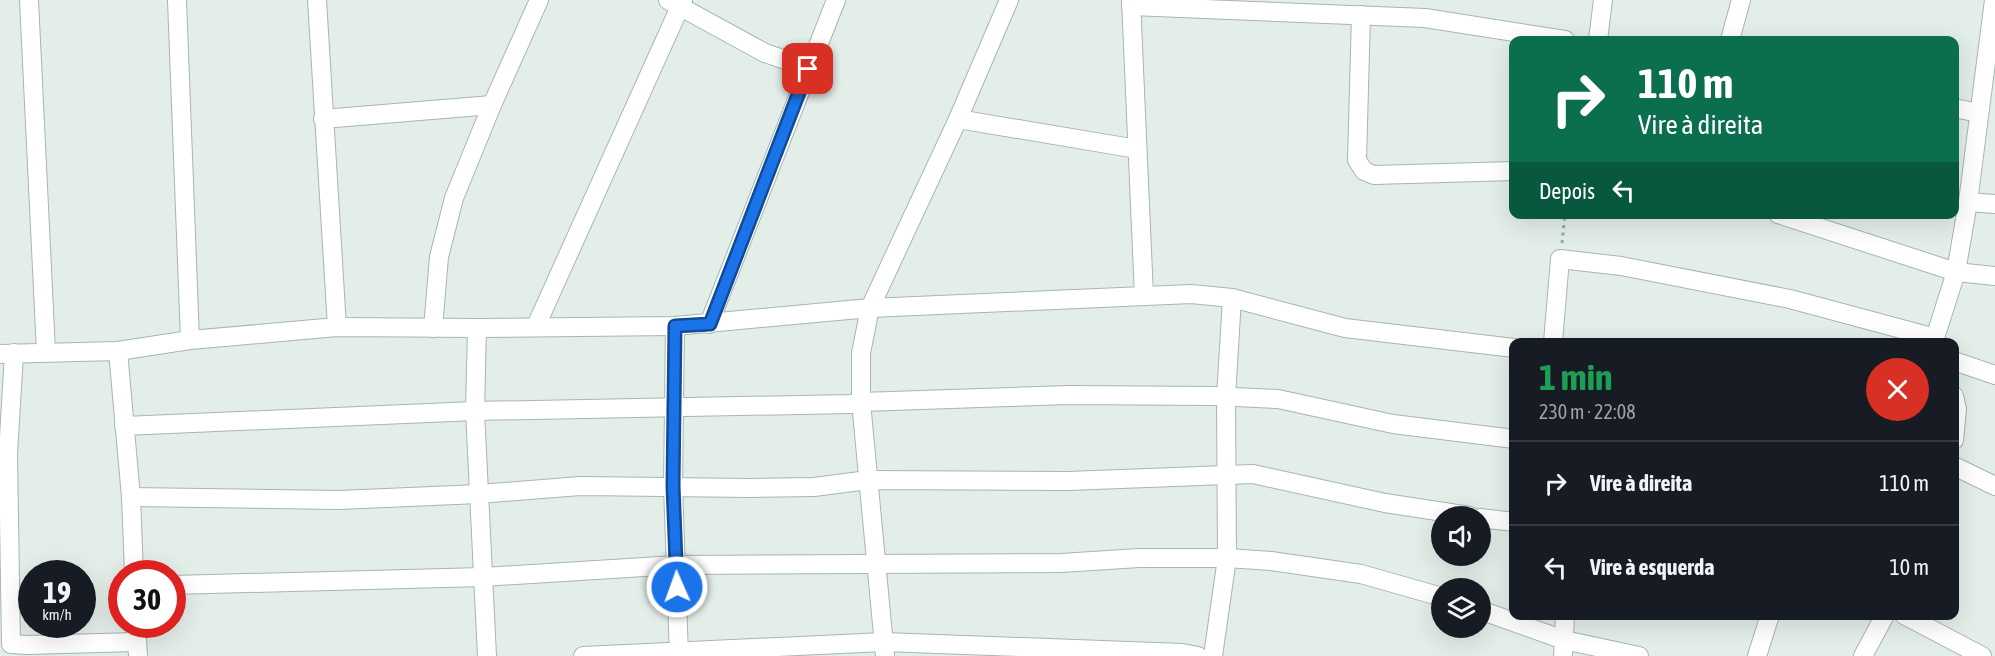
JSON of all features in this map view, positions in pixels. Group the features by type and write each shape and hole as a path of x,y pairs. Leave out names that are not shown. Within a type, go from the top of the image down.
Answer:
{"street":[{"path":"29,0 46,352"},
{"path":"177,0 190,340"},
{"path":"317,0 337,327"},
{"path":"433,328 439,257 454,198 539,0"},
{"path":"710,324 836,0"},
{"path":"884,649 861,402 861,353 870,308 1009,0"},
{"path":"1598,36 1603,0"},
{"path":"1731,36 1741,0"},
{"path":"536,326 677,2 765,53 808,69"},
{"path":"1144,296 1131,3 1340,7 1361,15 1426,9 1547,36"},
{"path":"1937,338 1956,272 1968,202 1979,113 1989,85 1994,4"},
{"path":"1361,15 1357,160 1364,171 1374,175 1509,171"},
{"path":"323,119 492,105"},
{"path":"1959,109 1979,113"},
{"path":"957,119 1137,149"},
{"path":"1968,202 1995,204"},
{"path":"1793,219 1956,272 1995,276"},
{"path":"1553,338 1560,259 1621,266 1790,299 1929,338"},
{"path":"137,641 5,644 7,354 118,351 190,340 337,327 675,326 870,308 1191,294 1232,298 1345,328 1509,347"},
{"path":"1213,656 1227,558 1226,397 1232,298"},
{"path":"675,326 673,486 679,654"},
{"path":"477,328 476,411 487,656"},
{"path":"118,351 131,497 133,560"},
{"path":"1959,363 1995,375"},
{"path":"124,426 476,411 851,404 1069,396 1226,397 1278,399 1393,424 1509,438"},
{"path":"1959,468 1995,486"},
{"path":"131,497 339,501 580,486 814,488 868,480 1068,481 1253,474 1385,503 1431,510"},
{"path":"1491,519 1509,521"},
{"path":"186,585 483,576 676,565 1061,563 1139,558 1227,558 1271,561 1360,573 1431,594"},
{"path":"1491,615 1563,648 1639,656"},
{"path":"1563,648 1565,620"},
{"path":"1757,656 1768,620"},
{"path":"1863,656 1882,620"},
{"path":"1914,620 1982,656"},
{"path":"583,656 884,649 1182,653 1198,656"}],"path":[{"path":"1560,259 1564,219"}],"route":[{"path":"677,587 673,486 675,326 710,324 808,69"}]}
